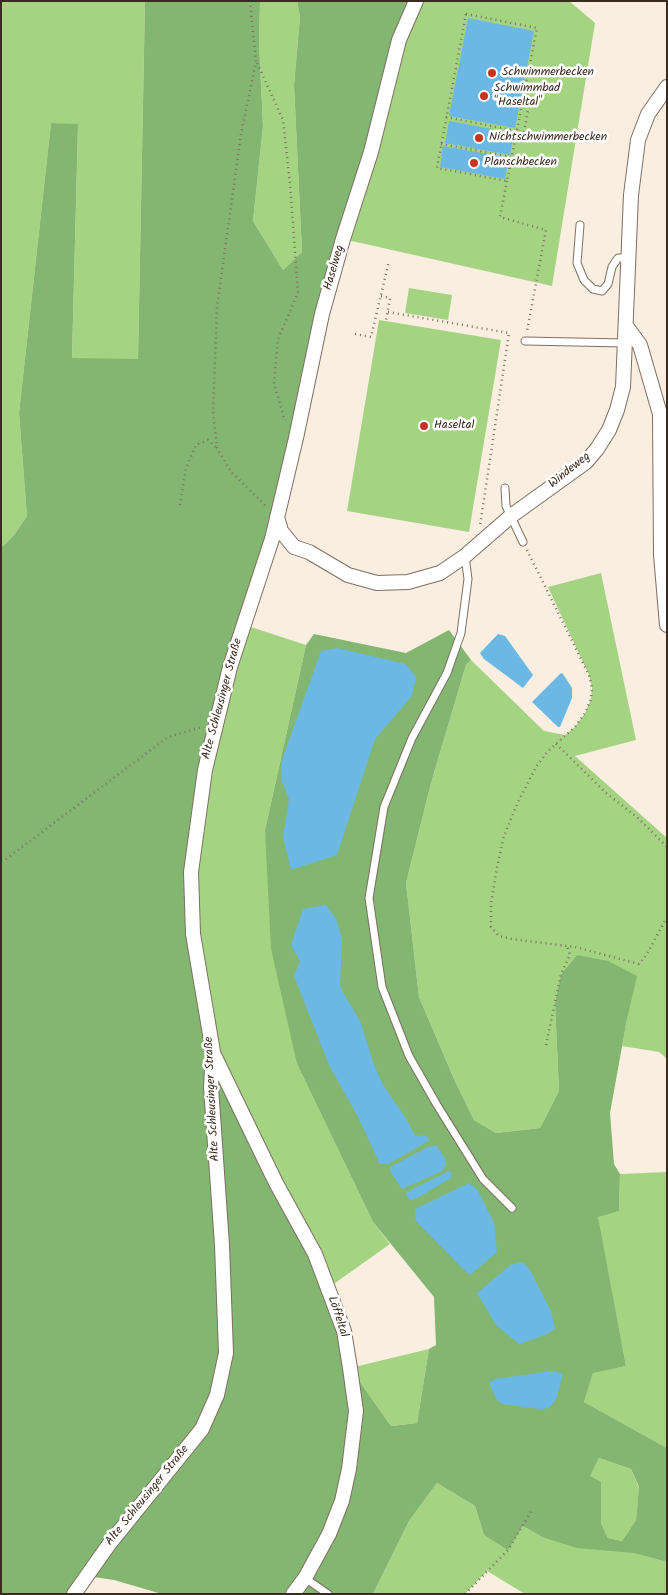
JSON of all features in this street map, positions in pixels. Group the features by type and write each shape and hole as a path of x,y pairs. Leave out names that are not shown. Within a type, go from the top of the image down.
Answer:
{"street":[{"name":"Haselweg","path":"272,539 296,438 322,314 343,239 371,152 399,40 416,1"},
{"name":"Windeweg","path":"294,547 308,552 348,575 377,583 408,582 440,573 465,556 511,516 586,462 597,449 609,430 618,410 623,387 631,195 638,140 648,114 667,87"},
{"path":"626,326 640,345 660,414 661,555 667,624"},
{"path":"265,562 277,552 294,547 281,531 277,516"},
{"name":"Alte Schleusinger Straße","path":"74,1594 110,1543 202,1429 217,1395 226,1353 222,1245 211,1087 213,1052 193,934 191,872 205,770 232,658 272,539"},
{"name":"Löffeltal","path":"213,1052 276,1183 315,1254 344,1331 350,1368 356,1411 349,1469 342,1501 329,1534 305,1578 293,1594"}],"lane":[{"path":"580,225 577,263 584,280 593,289 602,292 608,284 612,267 618,258 629,258"},
{"path":"525,341 624,343"},
{"path":"505,488 506,506 522,542"},
{"path":"465,556 468,579 460,634 448,673 412,738 384,807 369,898 382,987 409,1056 483,1179 512,1208"},
{"path":"305,1578 328,1594"}],"path":[{"path":"217,448 213,412 217,307 241,134 256,62 250,1"},
{"path":"507,181 437,168 466,14 537,28 500,217 546,230 525,341"},
{"path":"256,62 284,120 298,293 278,339 274,383 286,422 296,438"},
{"path":"524,132 528,110"},
{"path":"446,117 541,136"},
{"path":"441,144 512,157"},
{"path":"355,334 371,337 389,261"},
{"path":"381,296 390,298 386,320"},
{"path":"388,312 509,333 480,526"},
{"path":"180,505 186,468 196,445 208,440 217,448 231,472 277,516"},
{"path":"522,542 590,675 592,688 591,699 585,713 575,727 547,752 536,766 518,802 504,836 497,867 491,927 500,936 512,940 567,946 639,964 647,954 667,917"},
{"path":"1,860 6,859 168,736 216,724"},
{"path":"556,744 605,792 638,818 667,847"},
{"path":"546,1045 561,974 570,955 567,946"},
{"path":"465,1594 508,1550 532,1510"}],"green space":[{"path":"1,1 145,1 138,359 72,359 78,125 51,123 19,413 27,516 14,535 1,548"},
{"path":"145,1 260,1 259,43 263,126 253,221 283,270 302,252 294,85 300,17 297,1 412,1 235,668 210,771 196,872 200,933 219,1050 240,1108 315,1254 350,1368 391,1426 417,1423 429,1349 436,1345 434,1297 373,1222 297,1064 271,949 265,830 306,645 314,634 406,653 449,630 471,660 466,665 431,783 406,883 419,997 454,1079 474,1120 496,1133 540,1128 559,1091 555,1003 561,974 577,955 608,961 637,976 610,1113 614,1164 620,1174 619,1211 598,1217 626,1366 593,1373 584,1402 667,1448 667,1562 633,1553 577,1548 542,1537 523,1526 508,1550 484,1535 475,1506 437,1483 409,1521 373,1594 162,1594 114,1580 87,1576 74,1594 1,1594 1,548 14,535 27,516 19,413 51,123 78,124 72,358 138,359","holes":["599,1458 631,1469 639,1487 636,1520 622,1541 608,1538 601,1523 601,1482 590,1476"]},
{"path":"260,1 297,1 300,17 294,85 302,252 283,270 253,221 263,126 259,43"},
{"name":"Schwimmbad \"Haseltal\"","path":"421,1 569,1 595,23 552,286 343,239 399,40"},
{"path":"409,288 452,295 448,320 405,313"},
{"name":"Haseltal","path":"379,320 501,340 469,532 347,511"},
{"path":"601,573 636,740 575,756 667,838 667,1059 659,1052 622,1046 627,1019 577,955 561,974 555,1003 559,1091 540,1128 496,1133 474,1120 454,1079 419,997 406,883 431,783 466,665 471,660 544,731 565,735 575,727 585,713 591,699 592,688 589,675 548,587"},
{"path":"248,626 306,645 265,830 297,1064 373,1222 390,1244 328,1288 276,1183 219,1050 200,933 196,872 210,771 235,668"},
{"path":"667,1172 667,1448 584,1402 593,1372 626,1366 597,1216 619,1211 620,1174"},
{"path":"429,1349 417,1423 391,1426 350,1368"},
{"path":"599,1458 631,1469 639,1488 636,1520 622,1541 608,1538 601,1523 601,1482 589,1477"},
{"path":"437,1483 475,1506 484,1535 508,1549 523,1526 542,1537 633,1553 667,1562 667,1594 525,1594 487,1571 465,1594 373,1594 409,1521"}],"water":[{"name":"Schwimmerbecken","path":"468,18 534,31 515,128 449,116"},
{"name":"Nichtschwimmerbecken","path":"449,121 514,133 510,155 445,143"},
{"name":"Planschbecken","path":"443,146 509,158 505,179 440,167"},
{"path":"498,634 505,636 533,675 523,688 484,659 480,653"},
{"path":"337,648 406,664 416,677 412,696 375,739 337,855 291,870 283,837 289,799 282,781 281,763 321,651"},
{"path":"561,673 572,688 572,698 560,727 558,727 532,702"},
{"path":"326,905 336,919 342,938 340,987 360,1021 373,1062 383,1085 407,1120 415,1136 423,1135 428,1137 429,1141 388,1164 380,1164 358,1117 329,1065 294,976 300,961 291,945 303,909"},
{"path":"436,1145 445,1158 446,1165 442,1171 402,1189 390,1171 390,1167 426,1148"},
{"path":"449,1171 452,1173 451,1178 417,1198 410,1200 406,1195 407,1192"},
{"path":"469,1183 477,1189 494,1223 497,1252 470,1275 416,1221 415,1209"},
{"path":"523,1262 530,1270 551,1311 555,1329 545,1335 519,1344 496,1325 477,1293 512,1264"},
{"path":"552,1371 563,1374 556,1400 549,1408 541,1409 502,1404 497,1400 489,1383 495,1379"}],"place":[{"name":"Schwimmerbecken","path":"492,73"},
{"name":"Schwimmbad \"Haseltal\"","path":"484,96"},
{"name":"Nichtschwimmerbecken","path":"479,138"},
{"name":"Planschbecken","path":"474,163"},
{"name":"Haseltal","path":"424,426"}]}
